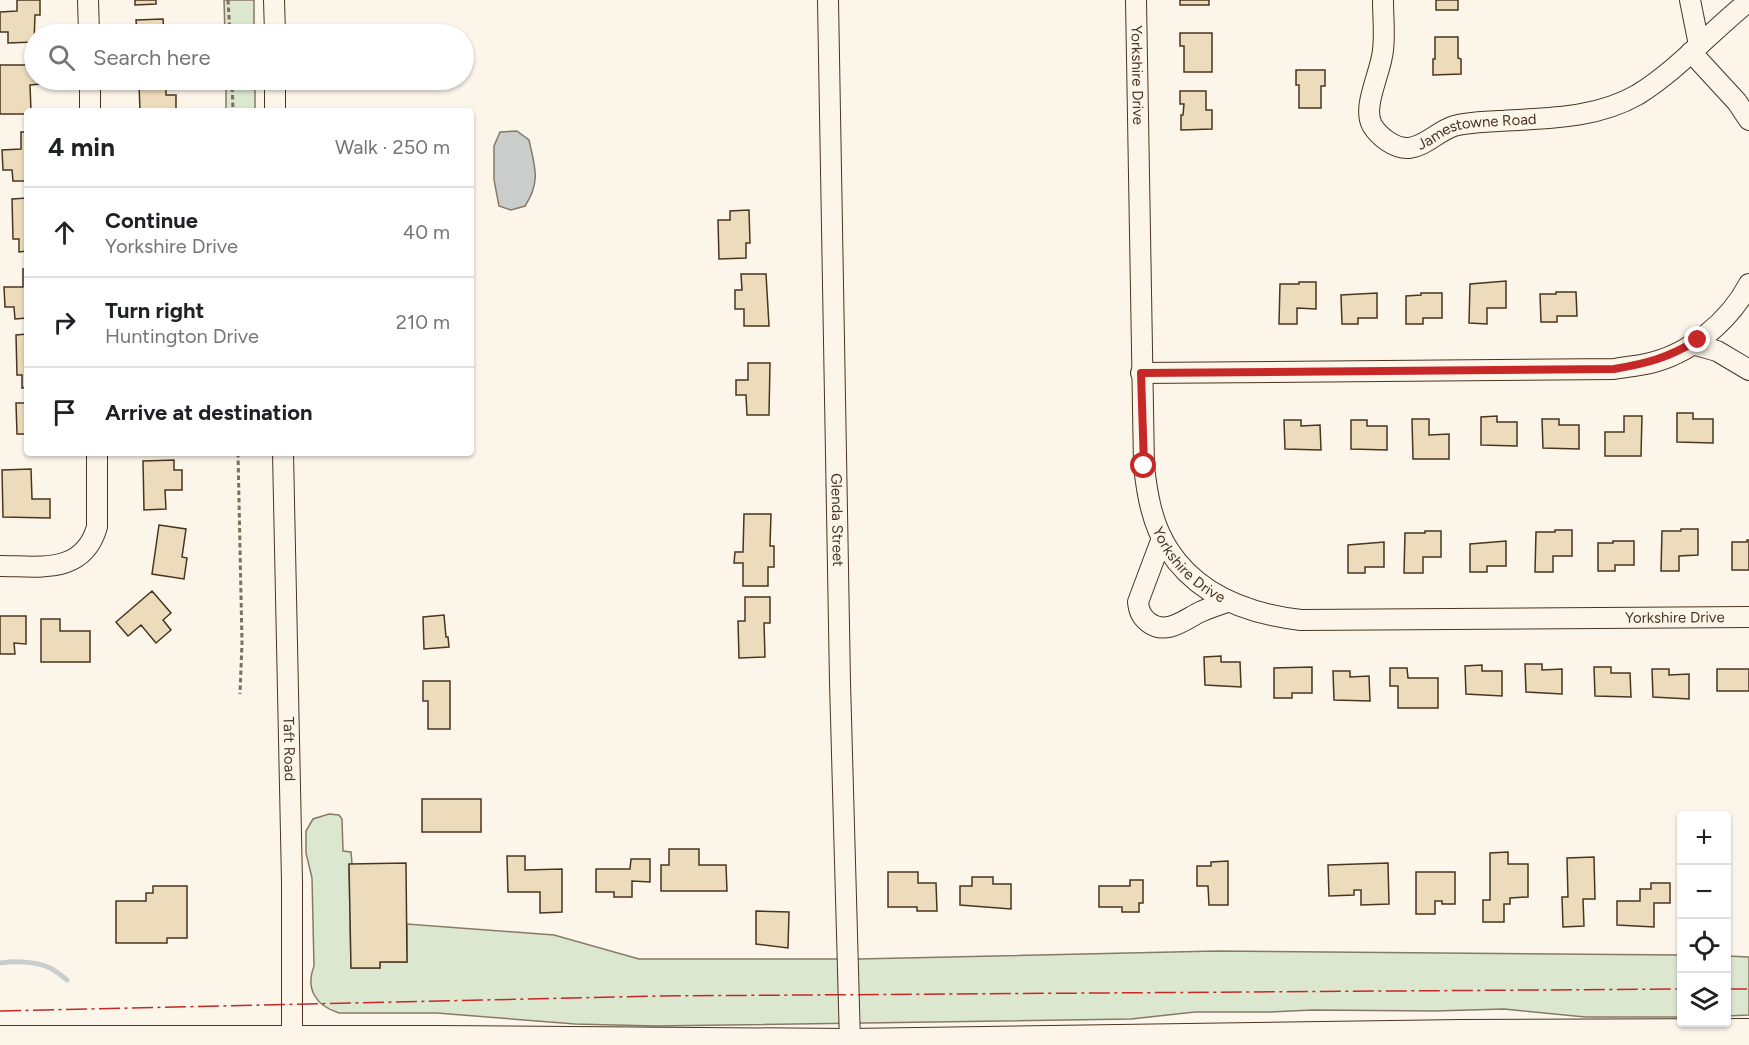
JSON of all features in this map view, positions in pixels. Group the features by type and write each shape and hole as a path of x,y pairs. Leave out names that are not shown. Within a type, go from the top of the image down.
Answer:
{"main road":[{"path":"0,1039 292,1042 437,1039 850,1042 1295,1041 1664,1039 1749,1032"}],"street":[{"path":"88,0 89,24"},
{"path":"274,0 275,24"},
{"name":"Glenda Street","path":"828,0 840,682 850,1042"},
{"name":"Yorkshire Drive","path":"1136,0 1141,373 1145,475 1152,513 1167,549 1192,577 1227,602 1250,611 1318,621 1749,617"},
{"name":"Jamestowne Road","path":"1383,0 1381,68 1370,98 1368,112 1371,124 1379,135 1392,144 1407,148 1422,145 1453,126 1574,116 1608,108 1637,95 1657,81 1749,1"},
{"path":"1690,0 1695,48 1749,120"},
{"path":"90,90 90,108"},
{"path":"275,90 275,108"},
{"path":"1141,373 1614,369 1648,364 1692,344 1730,312 1749,286"},
{"path":"1692,344 1717,351 1749,370"},
{"path":"0,566 55,566 66,564 84,552 94,538 97,527 97,456"},
{"name":"Taft Road","path":"283,456 292,882 292,1042"},
{"path":"1162,538 1138,602 1139,612 1145,620 1154,627 1177,626 1205,610 1227,602"}],"path":[{"path":"228,0 229,24"},
{"path":"232,90 233,108"},
{"path":"238,456 242,644 240,694"}],"green space":[{"path":"224,0 254,0 254,24 225,24"},
{"path":"226,90 255,90 255,108 226,108"},
{"path":"329,814 339,815 342,819 343,851 351,852 352,864 349,865 351,968 380,968 380,962 407,962 407,924 554,935 639,959 858,959 1217,951 1677,955 1677,1017 1585,1017 1504,1009 1312,1010 1195,1012 1131,1019 655,1026 575,1024 437,1013 339,1013 324,1006 314,996 311,982 314,966 312,878 306,853 306,831 313,819"},
{"path":"1731,956 1749,957 1749,1015 1731,1016"}],"shaded area":[{"path":"517,131 529,140 535,166 535,182 525,206 511,210 499,206 494,180 494,146 500,132"}],"building":[{"path":"17,0 40,0 40,15 35,15 35,24 24,24 24,42 8,43 8,32 0,32 0,12 17,11"},
{"path":"135,0 156,0 156,4 135,5"},
{"path":"1180,0 1209,0 1209,5 1180,5"},
{"path":"1436,0 1458,0 1458,10 1436,10"},
{"path":"163,19 163,24 136,24 136,20"},
{"path":"1180,33 1212,33 1212,72 1184,72 1184,46 1180,46"},
{"path":"1435,37 1458,37 1461,74 1433,75"},
{"path":"0,65 24,65 24,90 30,90 31,108 24,108 24,114 0,114"},
{"path":"1296,70 1325,70 1325,86 1321,86 1321,108 1299,108 1299,85 1296,85"},
{"path":"139,90 166,90 166,95 176,95 176,108 140,108"},
{"path":"1180,91 1206,91 1206,110 1212,110 1212,129 1181,130 1184,104 1180,104"},
{"path":"21,132 24,132 24,181 13,181 12,170 3,170 2,150 21,149"},
{"path":"24,198 24,251 19,252 19,239 13,239 12,199"},
{"path":"749,210 750,243 746,243 746,258 719,259 718,220 730,220 730,211"},
{"path":"24,269 24,318 15,319 14,307 5,307 4,287 23,287"},
{"path":"741,274 766,274 769,326 744,326 744,309 735,309 735,290 742,290"},
{"path":"1506,281 1506,308 1487,308 1487,324 1469,323 1470,284"},
{"path":"1299,282 1316,282 1316,309 1297,308 1297,324 1279,324 1280,284 1299,284"},
{"path":"1556,292 1576,292 1577,316 1557,316 1557,322 1541,322 1540,294 1556,294"},
{"path":"1377,293 1377,318 1358,318 1358,324 1342,324 1341,295"},
{"path":"1421,293 1442,293 1442,318 1423,318 1423,324 1406,324 1406,296 1421,295"},
{"path":"24,334 24,388 22,388 22,375 17,375 16,335"},
{"path":"748,363 770,363 769,415 747,415 746,395 736,395 736,380 748,380"},
{"path":"16,403 24,403 24,434 17,434"},
{"path":"1677,413 1693,413 1693,419 1713,419 1713,443 1677,442"},
{"path":"1497,416 1497,422 1517,422 1517,446 1481,445 1481,417"},
{"path":"1624,416 1642,416 1641,456 1605,456 1605,432 1624,432"},
{"path":"1412,419 1429,419 1429,435 1449,434 1449,459 1413,459"},
{"path":"1542,419 1559,419 1559,425 1579,425 1579,449 1543,448"},
{"path":"1284,420 1301,420 1301,426 1320,425 1321,450 1285,449"},
{"path":"1351,420 1367,420 1367,426 1387,426 1387,450 1351,449"},
{"path":"174,460 174,470 182,470 182,490 165,490 166,509 144,510 143,461"},
{"path":"31,469 32,499 50,499 50,518 3,517 2,470"},
{"path":"744,514 771,514 770,546 774,546 774,567 768,567 768,586 743,586 743,563 734,563 735,552 743,552"},
{"path":"159,525 186,529 182,557 187,558 184,579 152,574"},
{"path":"1681,529 1698,529 1698,555 1679,556 1679,571 1661,571 1662,531 1681,531"},
{"path":"1555,530 1572,530 1572,556 1553,556 1553,572 1535,572 1536,532 1555,532"},
{"path":"1425,531 1441,531 1441,557 1423,557 1423,573 1404,573 1405,533 1425,533"},
{"path":"1749,540 1749,570 1732,570 1732,542 1747,542"},
{"path":"1506,541 1506,566 1487,566 1487,572 1470,572 1470,544"},
{"path":"1613,541 1634,541 1634,565 1615,565 1615,571 1598,571 1598,543 1613,543"},
{"path":"1384,542 1384,567 1365,567 1365,573 1348,573 1348,545"},
{"path":"152,591 171,613 163,620 171,630 156,643 141,625 128,636 116,622"},
{"path":"745,597 770,597 770,623 764,623 765,657 739,658 738,621 745,621"},
{"path":"444,615 449,647 424,649 423,617"},
{"path":"0,616 26,616 26,644 14,643 15,654 0,654"},
{"path":"41,619 60,619 60,631 90,631 90,662 41,662"},
{"path":"1221,656 1221,662 1240,662 1241,687 1205,685 1204,657"},
{"path":"1525,664 1542,664 1542,670 1562,669 1562,694 1526,692"},
{"path":"1482,665 1482,671 1502,671 1502,696 1466,694 1465,666"},
{"path":"1312,667 1312,693 1292,693 1292,698 1274,698 1274,668"},
{"path":"1594,667 1611,667 1611,673 1630,673 1631,697 1595,696"},
{"path":"1390,668 1407,668 1408,678 1438,678 1438,708 1398,708 1398,686 1390,686"},
{"path":"1652,669 1669,669 1669,675 1689,674 1689,699 1653,697"},
{"path":"1717,669 1749,669 1749,691 1717,691"},
{"path":"1333,671 1350,671 1350,677 1369,676 1370,701 1334,700"},
{"path":"423,681 450,681 450,729 428,729 428,701 423,701"},
{"path":"422,799 481,799 481,832 422,832"},
{"path":"669,849 699,849 699,865 726,865 727,891 661,891 661,865 669,865"},
{"path":"1508,852 1508,864 1528,864 1528,897 1510,898 1510,904 1504,904 1504,922 1483,922 1483,900 1490,900 1490,853"},
{"path":"507,856 525,856 525,870 562,869 562,912 540,913 540,892 508,892"},
{"path":"1594,857 1595,899 1583,899 1584,926 1563,927 1562,897 1568,897 1567,858"},
{"path":"631,859 650,859 650,882 632,881 632,897 614,897 614,892 596,892 596,869 630,869"},
{"path":"1228,861 1228,905 1209,905 1208,886 1197,886 1197,866 1211,866 1211,862"},
{"path":"406,863 407,962 380,962 380,968 351,968 349,864"},
{"path":"1388,863 1389,904 1361,905 1361,890 1354,890 1354,895 1329,896 1328,865"},
{"path":"888,872 918,872 918,883 936,883 937,911 917,911 917,907 888,907"},
{"path":"1416,872 1455,872 1455,904 1442,904 1442,901 1435,901 1435,914 1416,914"},
{"path":"972,877 993,877 993,884 1011,884 1011,909 960,905 960,886 972,886"},
{"path":"1130,880 1143,880 1143,903 1139,903 1139,912 1122,912 1122,907 1099,907 1099,886 1130,886"},
{"path":"1651,883 1670,883 1670,903 1654,903 1654,927 1617,925 1617,901 1640,901 1640,889 1651,889"},
{"path":"153,886 187,886 187,938 167,938 167,943 116,943 116,901 146,901 146,893 153,893"},
{"path":"756,911 789,912 788,948 756,944"}],"waterway":[{"path":"0,963 38,964 52,969 67,980"}],"power":[{"path":"0,1011 659,996 1677,989"},
{"path":"1731,989 1749,989"}],"route":[{"path":"1144,466 1141,373 1614,369 1648,364 1698,340"}]}
